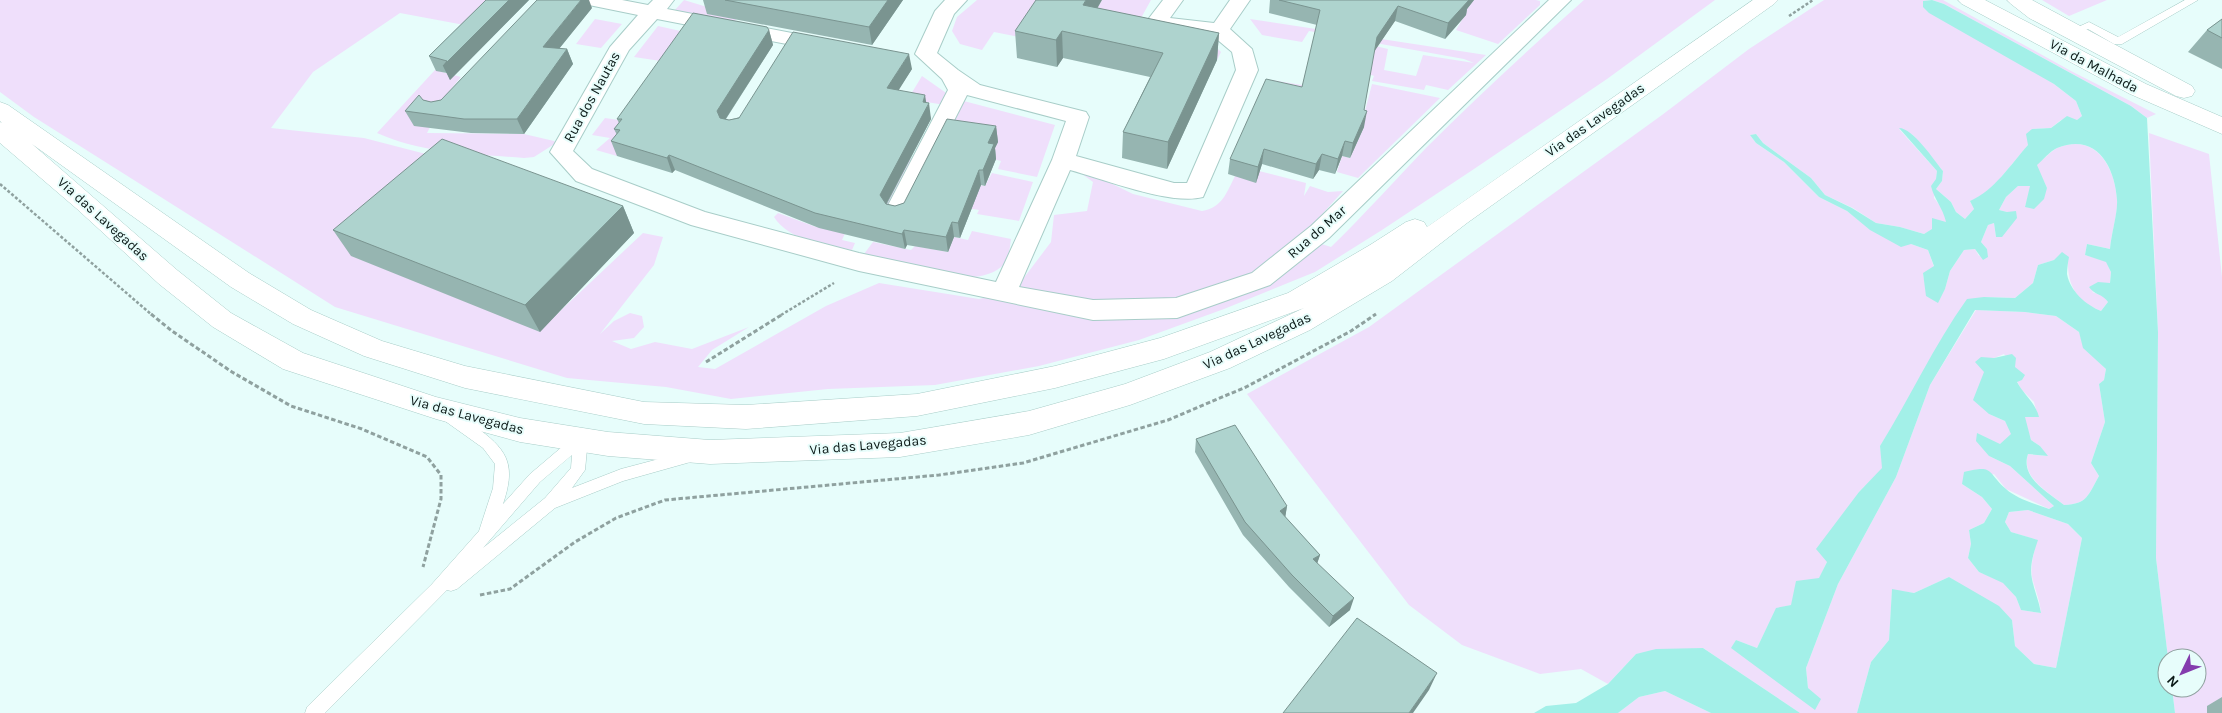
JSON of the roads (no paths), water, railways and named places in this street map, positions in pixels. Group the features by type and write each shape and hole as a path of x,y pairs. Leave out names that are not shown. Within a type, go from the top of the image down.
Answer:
{"main road":[{"path":"1739,8 1767,0"},
{"name":"Via da Malhada","path":"1969,0 2138,89 2222,126"},
{"name":"Via da Malhada","path":"2018,0 2037,13 2189,94 2222,108"},
{"name":"Via das Lavegadas","path":"0,110 189,245 274,300 302,317 374,349 466,377 644,413 746,417 917,405 983,393 1055,377 1164,348 1297,300 1379,252 1687,39 1739,8"},
{"name":"Via das Lavegadas","path":"0,130 86,203 168,277 222,320 294,361 436,408 520,430 608,444 710,452 900,445 1029,423 1130,394 1220,360 1300,323 1383,274 1739,8"},
{"path":"274,300 305,333 326,349 418,384 559,417 574,425 581,440 596,430 610,426 730,432 806,430 914,420 1001,408 1132,375 1182,354 1229,324"}],"street":[{"path":"590,0 658,7 780,45 838,47"},
{"path":"904,59 914,61 926,54 945,11 957,0"},
{"path":"1063,160 1174,191 1195,191 1247,70 1242,49 1219,30 1156,22 1173,0"},
{"path":"1219,30 1240,0"},
{"name":"Rua do Mar","path":"561,152 584,175 699,219 884,267 1093,310 1177,308 1261,279 1320,232 1561,0"},
{"name":"Rua dos Nautas","path":"561,152 620,47 658,7"},
{"path":"926,54 950,75 973,90 1078,117 1063,160 1004,293"},
{"path":"897,211 959,90 950,75"}],"lane":[{"path":"2072,32 2089,25 2118,42 2193,0"},
{"path":"436,408 469,429 496,452 502,463 501,486 484,536"},
{"path":"313,713 441,590 550,503 578,470 581,440"},
{"path":"441,590 484,536 535,478 581,440"},
{"path":"550,503 621,475 710,452"}],"water":[{"path":"1932,0 1944,4 2131,106 2147,118 2158,332 2156,558 2167,648 2157,648 2157,698 2173,698 2175,713 1857,713 1871,662 1889,640 1892,589 1914,593 1949,577 1999,606 2012,620 2015,646 2034,664 2056,668 2082,538 2068,524 2028,510 2009,512 2005,522 2011,532 2038,540 2032,559 2031,574 2041,613 2021,610 2016,597 2003,583 1979,572 1968,558 1971,544 1969,530 1984,523 1992,509 1982,497 1962,484 1964,472 1986,470 1990,471 2015,496 2049,509 2054,506 2010,466 1989,456 1976,441 1977,433 2000,444 2011,434 2005,421 1989,414 1973,400 1984,372 1975,362 1981,357 1994,358 2012,354 2016,358 2015,367 2025,375 2022,380 2017,382 2035,407 2039,417 2025,417 2031,440 2040,446 2048,456 2028,454 2028,470 2032,477 2037,484 2064,505 2078,503 2083,500 2099,476 2091,463 2105,422 2099,384 2104,380 2106,369 2083,348 2079,332 2056,316 2025,312 1975,310 1930,385 1896,477 1838,584 1806,668 1808,688 1821,699 1815,710 1731,648 1736,640 1757,648 1776,608 1791,605 1796,581 1819,578 1827,562 1816,549 1859,492 1882,468 1880,446 1967,299 1984,297 2015,298 2033,283 2038,265 2054,260 2062,252 2069,257 2067,274 2075,292 2090,305 2101,311 2108,302 2089,287 2098,282 2110,283 2111,272 2106,262 2085,255 2087,244 2110,249 2117,200 2112,175 2107,164 2093,148 2071,144 2057,148 2037,165 2047,188 2044,199 2034,209 2025,207 2030,186 2018,186 2006,197 1999,210 2007,212 2016,211 2017,218 2002,237 1996,237 1994,223 1988,225 1981,242 1987,249 1988,257 1983,260 1975,249 1964,250 1950,271 1945,289 1938,303 1926,296 1923,273 1934,266 1928,250 1911,244 1901,247 1870,230 1847,211 1819,197 1784,162 1756,143 1750,135 1756,134 1763,143 1811,178 1825,195 1852,208 1876,223 1924,234 1932,229 1932,218 1946,222 1931,186 1936,179 1937,171 1899,128 1905,129 1923,145 1943,171 1942,181 1936,189 1951,202 1956,212 1965,219 1974,209 1970,201 1995,184 2028,145 2026,134 2032,129 2051,128 2067,116 2077,120 2082,116 2076,101 2054,84 1929,13 1923,7 1923,1"},
{"path":"1703,648 1800,713 1711,713 1665,691 1639,697 1618,713 1534,713 1546,706 1576,703 1608,684 1636,654 1656,649"}]}
